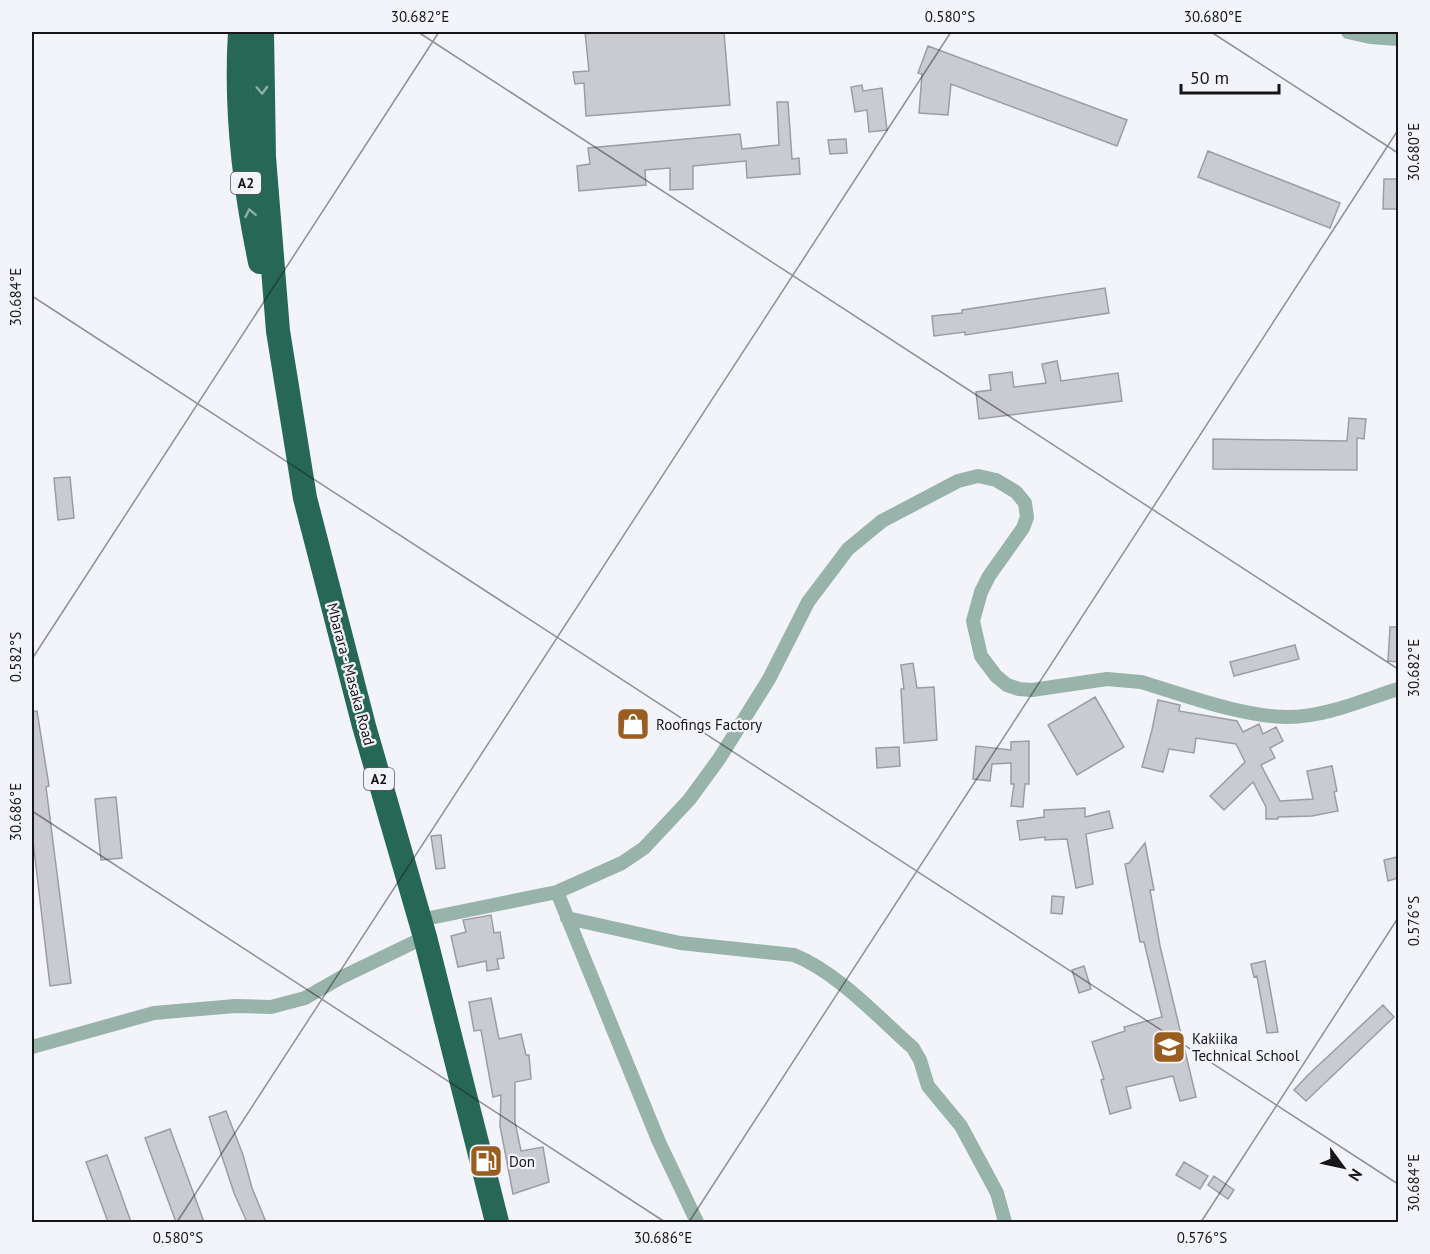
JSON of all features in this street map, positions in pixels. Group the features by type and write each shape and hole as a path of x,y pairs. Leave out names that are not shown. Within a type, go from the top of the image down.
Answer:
{"highway":[{"name":"Mbarara - Masaka Road","path":"240,32 238,70 248,204 264,280 278,331"},
{"name":"Mbarara - Masaka Road","path":"262,32 264,157 278,331 305,498 364,726 422,929 496,1222"}],"street":[{"path":"1348,32 1370,37 1398,39"},
{"path":"32,1047 154,1013 235,1006 271,1007 305,998 422,929 557,892 622,863 644,848 689,800 719,759 769,679 808,602 848,549 882,521 958,481 978,476 996,480 1017,492 1025,503 1027,517 1023,528 989,576 981,592 973,621 981,657 996,676 1007,685 1032,690 1125,679 1245,712 1290,717 1330,710 1398,689"},
{"path":"557,892 659,1142 697,1222"},
{"path":"567,918 680,943 794,955 810,961 829,973 913,1048 920,1060 928,1086 961,1126 997,1193 1005,1222"}],"building":[{"path":"585,32 724,32 730,105 586,116 584,83 575,84 573,72 589,71"},
{"path":"928,46 1127,120 1117,146 951,84 948,115 919,113 922,74 918,73"},
{"path":"862,85 863,91 882,88 887,130 869,132 867,110 855,112 851,87"},
{"path":"777,102 788,102 792,159 799,158 800,174 747,178 746,161 693,166 693,189 670,190 670,168 645,170 646,185 579,191 577,166 590,164 588,148 740,134 742,149 779,145"},
{"path":"846,139 847,153 830,154 828,140"},
{"path":"1208,151 1340,203 1330,228 1198,177"},
{"path":"1384,179 1398,179 1398,209 1383,209"},
{"path":"1105,288 1109,313 965,335 965,332 934,336 932,316 962,313 962,310"},
{"path":"1057,361 1061,381 1118,373 1122,401 979,419 976,392 991,390 989,375 1012,372 1014,387 1046,383 1042,364"},
{"path":"1349,418 1366,419 1364,439 1357,438 1357,470 1213,469 1213,439 1347,441"},
{"path":"70,477 74,518 58,520 54,478"},
{"path":"1390,627 1398,627 1398,662 1388,661"},
{"path":"1295,645 1299,659 1234,676 1230,662"},
{"path":"913,663 917,688 934,687 937,740 904,743 901,689 904,689 901,665"},
{"path":"1095,697 1124,747 1077,775 1048,725"},
{"path":"1158,700 1180,705 1179,711 1237,721 1243,732 1259,724 1263,734 1276,727 1283,741 1270,748 1275,758 1261,765 1280,801 1313,799 1307,771 1332,766 1338,811 1312,816 1266,819 1266,807 1253,782 1224,810 1210,796 1245,762 1236,744 1196,738 1194,753 1169,749 1163,772 1142,767"},
{"path":"37,711 49,786 46,787 71,983 50,986 32,832 32,712"},
{"path":"1029,741 1029,784 1025,784 1023,807 1011,806 1014,784 1011,784 1011,763 992,764 990,781 973,779 976,746 1011,750 1011,742"},
{"path":"899,747 900,766 877,768 876,748"},
{"path":"116,797 122,858 101,860 95,799"},
{"path":"1085,808 1085,817 1109,811 1113,828 1086,834 1093,884 1076,888 1067,839 1045,840 1045,837 1020,840 1017,821 1044,817 1044,810"},
{"path":"441,835 445,868 436,869 431,836"},
{"path":"1145,843 1154,890 1150,890 1160,946 1196,1097 1180,1101 1173,1076 1126,1087 1131,1108 1110,1114 1101,1080 1104,1079 1092,1042 1125,1031 1124,1027 1162,1017 1144,942 1140,942 1125,864 1129,863"},
{"path":"1397,857 1398,878 1388,881 1384,860"},
{"path":"1052,896 1064,897 1062,914 1051,913"},
{"path":"491,915 494,933 500,932 504,958 497,959 499,969 487,971 486,961 458,967 451,936 466,932 463,920"},
{"path":"1265,961 1278,1032 1267,1033 1257,976 1254,977 1251,964"},
{"path":"1084,966 1091,989 1079,993 1072,970"},
{"path":"491,998 499,1039 521,1034 526,1055 529,1055 531,1079 515,1082 515,1122 521,1151 543,1147 549,1182 513,1194 500,1126 501,1095 493,1097 481,1030 474,1031 469,1002"},
{"path":"1383,1005 1394,1017 1306,1101 1294,1090 1308,1075"},
{"path":"226,1111 266,1222 247,1222 234,1193 209,1117"},
{"path":"170,1129 204,1222 176,1222 145,1138"},
{"path":"107,1155 131,1222 108,1222 86,1162"},
{"path":"1184,1162 1208,1176 1200,1189 1176,1175"},
{"path":"1214,1176 1234,1190 1228,1199 1208,1185"}],"place":[{"name":"Roofings Factory","path":"633,724"},
{"name":"Kakiika Technical School","path":"1169,1047"},
{"name":"Don","path":"486,1161"}]}
